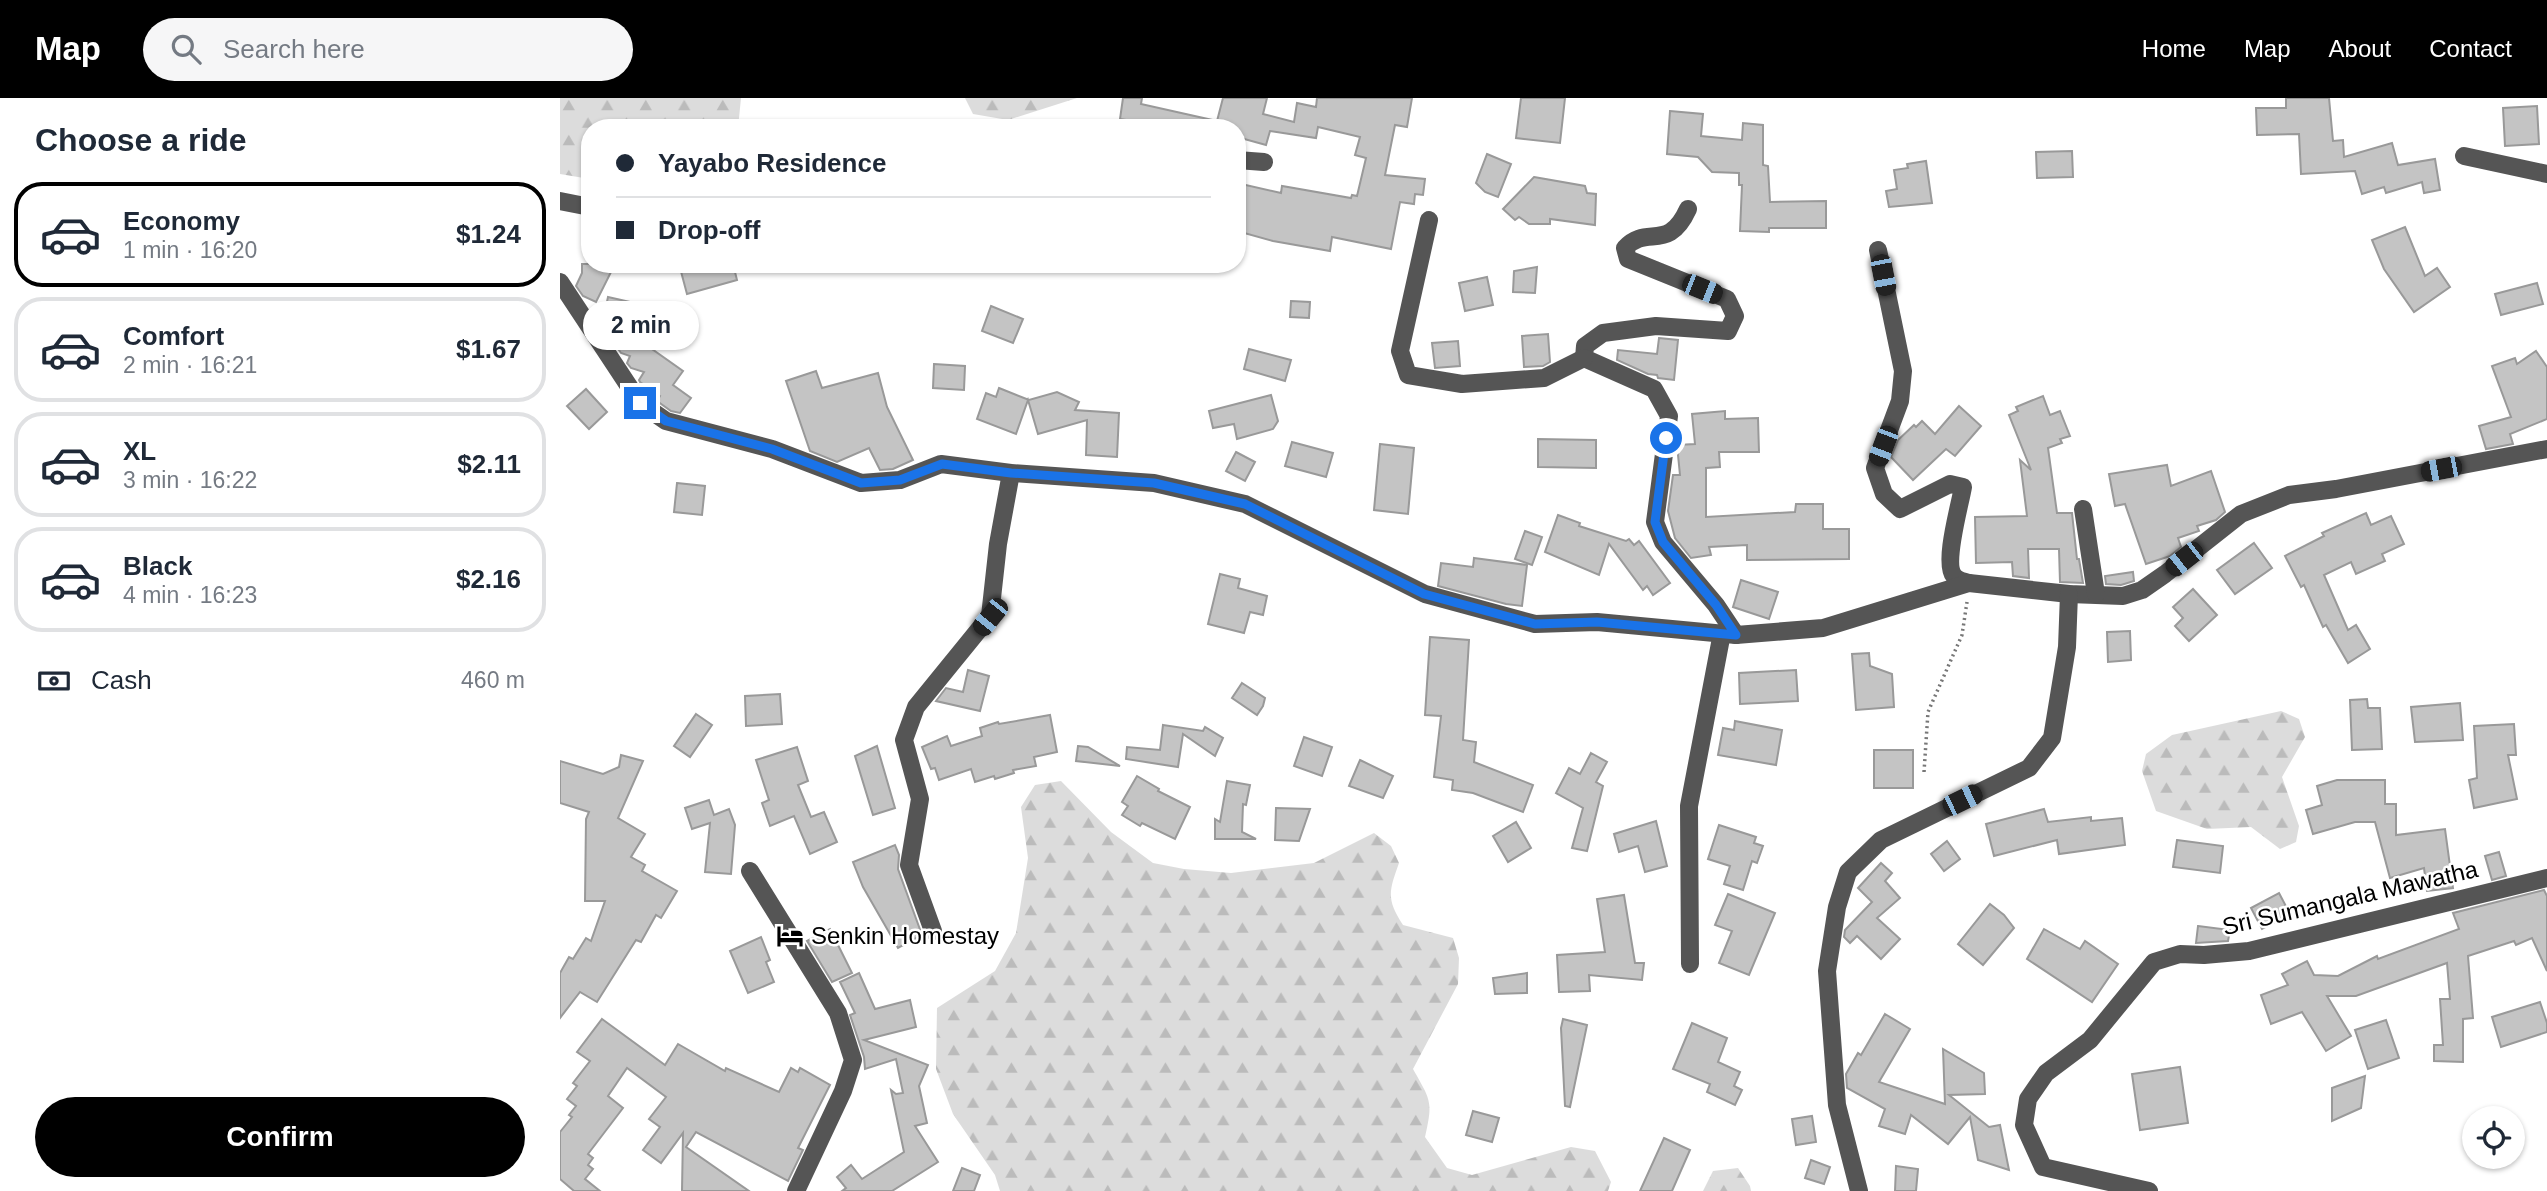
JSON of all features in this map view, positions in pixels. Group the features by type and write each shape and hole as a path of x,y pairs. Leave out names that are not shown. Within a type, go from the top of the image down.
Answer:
{"street":[{"path":"2464,156 2547,174"},
{"path":"1246,161 1264,162"},
{"path":"560,201 581,205"},
{"path":"1584,358 1585,346 1603,333 1656,326 1728,331 1735,316 1727,299 1628,259 1625,248 1631,241 1674,232 1688,209"},
{"path":"1429,220 1400,351 1408,375 1462,384 1544,378 1584,358"},
{"path":"1878,250 1903,371 1900,401 1875,468 1884,494 1900,509 1950,484 1963,487 1949,562 1952,575 1958,580 2069,594 2123,596 2142,590 2241,514 2289,495 2336,489 2547,449"},
{"path":"560,282 640,403 666,421 772,449 861,483 900,480 942,464 1011,473 1154,483 1245,504 1424,594 1535,624 1597,622 1729,634 1823,628 1969,583"},
{"path":"1584,358 1654,389 1669,416 1655,522 1663,542 1716,605 1729,634 1689,806 1690,964"},
{"path":"933,931 909,865 920,799 904,740 916,707 990,617 998,544 1011,473"},
{"path":"2082,509 2096,594"},
{"path":"1859,1191 1837,1104 1828,971 1836,907 1849,872 1881,840 2029,768 2052,738 2067,647 2069,594"},
{"path":"750,871 838,1013 853,1060 843,1090 796,1191"},
{"name":"Sri Sumangala Mawatha","path":"2149,1191 2043,1167 2024,1125 2028,1099 2046,1073 2090,1040 2154,962 2180,954 2204,956 2249,951 2547,878"}],"path":[{"path":"1924,772 1928,712 1962,635 1969,583"}],"green space":[{"path":"560,98 741,98 739,119 581,119 581,178 560,174"},
{"path":"965,98 1077,98 1011,119 973,114"},
{"path":"2281,711 2299,719 2305,737 2282,777 2299,826 2296,842 2280,849 2251,827 2207,829 2156,811 2142,771 2146,754 2172,735"},
{"path":"1061,781 1111,832 1153,863 1184,869 1231,873 1314,863 1374,833 1391,846 1399,863 1391,895 1403,925 1453,938 1459,958 1458,984 1413,1069 1429,1101 1425,1137 1447,1168 1472,1175 1571,1147 1595,1151 1611,1182 1608,1191 1000,1191 995,1175 953,1114 936,1069 937,1008 995,971 1016,933 1028,858 1021,807 1035,785"},
{"path":"1738,1168 1751,1191 1703,1191 1713,1171"}],"building":[{"path":"1123,98 1142,98 1141,104 1208,119 1120,119"},
{"path":"1223,98 1267,98 1263,114 1294,122 1297,103 1316,107 1317,98 1412,98 1407,127 1395,125 1385,175 1425,179 1423,195 1415,194 1414,204 1400,202 1391,249 1332,237 1330,251 1246,234 1246,185 1281,193 1282,186 1351,198 1352,195 1357,196 1366,158 1355,155 1360,137 1318,127 1316,138 1270,131 1266,145 1246,139 1246,119 1218,119"},
{"path":"1521,98 1565,98 1560,143 1516,138"},
{"path":"2286,98 2329,98 2333,141 2343,140 2344,157 2392,143 2398,165 2435,159 2440,190 2424,193 2422,182 2386,193 2384,187 2362,194 2355,171 2301,174 2299,134 2257,135 2256,108 2286,108"},
{"path":"2537,106 2539,144 2505,146 2503,108"},
{"path":"1670,111 1703,114 1701,136 1742,140 1743,123 1763,125 1763,165 1768,166 1770,202 1826,201 1826,228 1740,231 1742,185 1739,185 1739,173 1712,172 1698,157 1667,154"},
{"path":"2072,151 2073,177 2037,178 2036,152"},
{"path":"1487,154 1511,164 1498,197 1485,192 1476,183"},
{"path":"1926,161 1932,203 1889,207 1886,191 1897,189 1894,170 1908,168 1907,164"},
{"path":"1534,177 1585,186 1587,193 1596,194 1595,225 1550,219 1550,224 1529,224 1519,217 1515,220 1503,209"},
{"path":"2405,227 2425,276 2437,268 2450,287 2414,312 2384,269 2372,240"},
{"path":"1537,267 1535,293 1513,292 1514,271"},
{"path":"582,273 610,273 596,302 583,296 576,286"},
{"path":"681,273 735,273 737,280 687,294"},
{"path":"1487,277 1493,305 1465,311 1459,283"},
{"path":"2537,283 2543,304 2501,315 2495,294"},
{"path":"608,297 661,309 652,349 683,371 673,385 691,398 680,413 671,411 657,401 660,396 640,382 644,372 631,368 627,363 630,356 621,353 612,340 614,334 607,333 602,325"},
{"path":"1291,301 1310,302 1309,318 1290,317"},
{"path":"991,306 1023,319 1013,343 982,331"},
{"path":"1548,334 1550,362 1543,366 1524,367 1522,336"},
{"path":"1659,338 1678,340 1674,380 1658,378 1657,375 1648,374 1617,360 1618,350 1657,354"},
{"path":"1458,341 1460,366 1435,368 1432,343"},
{"path":"1249,349 1291,360 1285,381 1244,369"},
{"path":"2536,351 2547,367 2547,419 2510,434 2513,444 2486,449 2479,426 2511,417 2492,366 2515,358 2517,364"},
{"path":"934,364 965,366 964,390 933,388"},
{"path":"816,371 822,388 878,373 887,407 913,460 893,469 880,470 869,448 837,462 810,451 786,381"},
{"path":"999,388 1029,400 1057,392 1079,402 1075,410 1119,413 1117,457 1086,455 1087,420 1038,434 1028,400 1016,434 977,419 986,393 996,397"},
{"path":"586,389 607,412 589,429 567,406"},
{"path":"1271,395 1278,421 1273,429 1237,439 1234,424 1213,428 1209,411"},
{"path":"2043,396 2050,415 2060,411 2070,436 2060,439 2062,443 2048,448 2057,513 2072,513 2077,559 2083,583 2060,582 2059,549 2028,549 2029,578 2013,576 2012,562 1976,563 1975,517 2027,516 2020,460 2031,470 2009,415 2018,411 2016,407"},
{"path":"1959,406 1981,426 1955,456 1946,449 1913,480 1891,457 1898,440 1922,421 1935,434"},
{"path":"1725,411 1725,419 1758,418 1759,452 1719,452 1720,467 1706,468 1706,517 1795,512 1796,504 1823,504 1823,529 1849,529 1849,559 1747,560 1747,545 1709,547 1711,555 1691,558 1675,538 1668,511 1673,475 1680,475 1677,445 1695,444 1692,414"},
{"path":"1538,439 1596,440 1596,468 1538,467"},
{"path":"1292,442 1333,453 1326,477 1285,466"},
{"path":"1380,444 1414,448 1408,514 1374,510"},
{"path":"1236,452 1255,462 1245,481 1226,471"},
{"path":"2167,465 2171,486 2211,471 2225,512 2216,520 2197,526 2199,531 2178,538 2181,547 2170,556 2146,564 2125,504 2115,506 2109,474"},
{"path":"677,483 705,486 702,515 674,512"},
{"path":"2366,513 2371,525 2391,516 2404,544 2382,554 2385,561 2356,574 2351,562 2324,575 2348,630 2356,625 2370,649 2348,663 2326,625 2323,627 2304,585 2301,587 2285,556 2324,536 2322,533"},
{"path":"1558,515 1580,523 1579,526 1626,541 1629,539 1634,545 1639,541 1670,583 1653,595 1647,586 1643,590 1609,544 1599,575 1545,552"},
{"path":"1525,531 1542,537 1532,565 1515,559"},
{"path":"2254,543 2272,568 2235,594 2217,570"},
{"path":"1474,558 1527,565 1522,606 1438,586 1441,563 1473,567"},
{"path":"2133,572 2134,581 2121,585 2106,584 2105,576"},
{"path":"1220,574 1240,579 1238,588 1267,596 1263,615 1250,612 1244,633 1208,624"},
{"path":"1741,580 1778,592 1769,619 1733,607"},
{"path":"2193,589 2217,615 2189,641 2175,626 2183,618 2173,607"},
{"path":"2130,631 2131,660 2108,662 2107,632"},
{"path":"1430,637 1469,640 1463,740 1476,742 1474,762 1533,785 1523,812 1473,793 1452,790 1453,780 1434,777 1441,716 1425,715"},
{"path":"1869,653 1870,666 1892,674 1894,707 1856,710 1852,654"},
{"path":"968,670 989,676 980,711 936,701 946,688 963,692"},
{"path":"1796,670 1798,701 1740,704 1739,673"},
{"path":"1242,683 1265,698 1257,715 1232,698"},
{"path":"780,694 782,724 746,726 745,696"},
{"path":"2367,699 2368,708 2380,708 2382,749 2352,750 2350,700"},
{"path":"2460,703 2463,740 2415,742 2411,707"},
{"path":"696,714 712,725 690,757 674,746"},
{"path":"1050,715 1057,752 1034,757 1036,766 1013,770 1014,773 995,779 994,776 975,782 971,769 939,780 922,747 947,736 951,746 982,736 980,728 998,722 999,724"},
{"path":"1735,721 1782,730 1776,765 1718,755 1723,728 1734,730"},
{"path":"2514,724 2516,755 2508,755 2517,799 2474,808 2469,780 2477,778 2474,726"},
{"path":"1163,725 1203,731 1205,727 1223,738 1215,756 1183,734 1178,767 1126,759 1127,747 1160,750"},
{"path":"1304,737 1332,747 1322,776 1294,766"},
{"path":"877,746 895,808 873,815 855,756"},
{"path":"1078,746 1088,747 1120,766 1076,761"},
{"path":"797,747 808,781 798,785 811,817 824,812 837,842 810,854 794,816 770,826 762,803 769,800 756,760"},
{"path":"1874,750 1913,750 1913,788 1874,788"},
{"path":"1591,753 1607,762 1596,782 1603,786 1587,851 1572,848 1583,808 1556,793 1569,768 1580,774"},
{"path":"621,755 643,761 618,818 645,834 631,857 645,865 642,871 677,891 661,918 656,915 641,942 636,940 597,1002 580,992 560,1018 560,973 569,957 573,959 586,938 591,941 605,901 585,901 586,819 589,812 560,803 560,761 603,774 619,767"},
{"path":"1360,760 1393,776 1383,798 1349,786"},
{"path":"1137,776 1159,789 1158,791 1190,807 1175,839 1142,823 1140,826 1122,815 1128,806 1122,802"},
{"path":"2337,780 2385,780 2385,804 2396,804 2396,835 2445,829 2453,888 2427,891 2424,868 2390,878 2375,822 2355,822 2313,834 2306,810 2322,805 2317,786"},
{"path":"1227,781 1250,785 1246,805 1243,804 1242,832 1256,839 1215,839 1215,819 1220,822"},
{"path":"709,800 714,815 729,809 735,825 731,874 705,872 710,823 692,829 685,808"},
{"path":"1276,808 1310,809 1299,841 1275,840"},
{"path":"2044,809 2048,822 2091,817 2091,821 2122,818 2125,845 2059,854 2057,840 1994,856 1986,824"},
{"path":"1656,821 1667,866 1645,872 1638,846 1619,852 1614,834"},
{"path":"1516,822 1531,848 1508,862 1493,836"},
{"path":"1719,825 1756,837 1754,843 1763,846 1757,863 1752,861 1743,890 1724,884 1730,866 1708,859"},
{"path":"2177,840 2223,846 2220,873 2173,867"},
{"path":"1947,841 1960,859 1944,871 1931,854"},
{"path":"895,845 899,855 898,869 922,935 898,948 863,887 853,862"},
{"path":"2499,852 2506,876 2492,880 2485,856"},
{"path":"1881,863 1892,873 1885,881 1900,898 1877,918 1900,939 1881,959 1857,936 1850,943 1844,937 1845,930 1872,902 1858,888"},
{"path":"2544,890 2547,896 2547,971 2532,938 2516,945 2514,941 2468,956 2473,1018 2463,1019 2463,1062 2434,1061 2434,1045 2443,1045 2440,999 2450,999 2447,963 2356,996 2327,996 2351,1036 2326,1051 2302,1012 2271,1024 2261,995 2288,985 2282,974 2307,961 2314,975 2338,976 2377,956 2378,959 2459,929 2453,913"},
{"path":"2279,893 2290,914 2262,929 2251,908"},
{"path":"1728,894 1775,913 1749,975 1719,963 1732,931 1715,925"},
{"path":"1624,895 1635,963 1644,963 1642,980 1589,975 1590,991 1559,992 1557,955 1605,952 1597,899"},
{"path":"1990,904 2004,915 2014,928 1983,965 1958,944"},
{"path":"2198,926 2230,930 2228,941 2196,943"},
{"path":"830,929 852,973 832,982 807,941"},
{"path":"2044,929 2080,949 2085,941 2118,964 2092,1002 2027,959"},
{"path":"761,937 770,960 766,962 774,982 748,993 730,951"},
{"path":"859,973 875,1009 910,1000 916,1027 864,1040 928,1065 919,1086 927,1123 915,1126 938,1162 892,1191 842,1191 846,1188 837,1177 851,1165 862,1179 904,1152 891,1090 896,1094 903,1093 896,1059 865,1069 864,1057 850,1015 855,1013 840,982"},
{"path":"1527,973 1527,993 1495,994 1493,978"},
{"path":"2540,1002 2547,1032 2501,1047 2492,1017"},
{"path":"1885,1014 1910,1029 1879,1082 1945,1104 1943,1049 1984,1073 1985,1094 1949,1095 1989,1127 2000,1125 2009,1170 1978,1160 1970,1117 1948,1144 1911,1115 1905,1134 1879,1126 1885,1109 1847,1088 1846,1074 1858,1053 1861,1055"},
{"path":"602,1019 665,1065 678,1044 725,1071 726,1068 779,1092 791,1068 798,1072 800,1068 830,1085 798,1148 803,1150 788,1181 696,1132 686,1147 749,1191 682,1191 683,1133 661,1163 643,1150 660,1127 649,1119 666,1097 627,1068 608,1096 623,1108 588,1154 593,1158 588,1165 593,1169 585,1179 600,1191 574,1191 560,1179 560,1132 572,1117 569,1115 576,1106 567,1099 577,1086 573,1083 590,1061 577,1052"},
{"path":"1563,1019 1587,1025 1570,1107 1565,1106 1561,1028"},
{"path":"2386,1020 2399,1058 2368,1069 2355,1030"},
{"path":"1692,1023 1727,1038 1718,1062 1740,1072 1734,1086 1742,1090 1735,1105 1707,1092 1710,1084 1673,1069"},
{"path":"2180,1067 2188,1123 2140,1130 2132,1074"},
{"path":"2365,1076 2361,1108 2332,1121 2332,1088"},
{"path":"1473,1111 1499,1118 1492,1142 1466,1135"},
{"path":"1812,1116 1816,1142 1796,1145 1792,1119"},
{"path":"1664,1138 1690,1150 1672,1191 1640,1191"},
{"path":"1811,1160 1830,1167 1824,1184 1805,1178"},
{"path":"1896,1166 1918,1169 1916,1191 1895,1191"},
{"path":"962,1168 980,1175 974,1191 953,1191"}],"place":[{"name":"Senkin Homestay","path":"790,936"}],"route":[{"path":"640,403 666,421 772,449 861,483 900,480 942,464 1011,473 1154,483 1245,504 1424,594 1535,624 1597,622 1736,635 1716,605 1663,542 1655,522 1666,438"}]}
